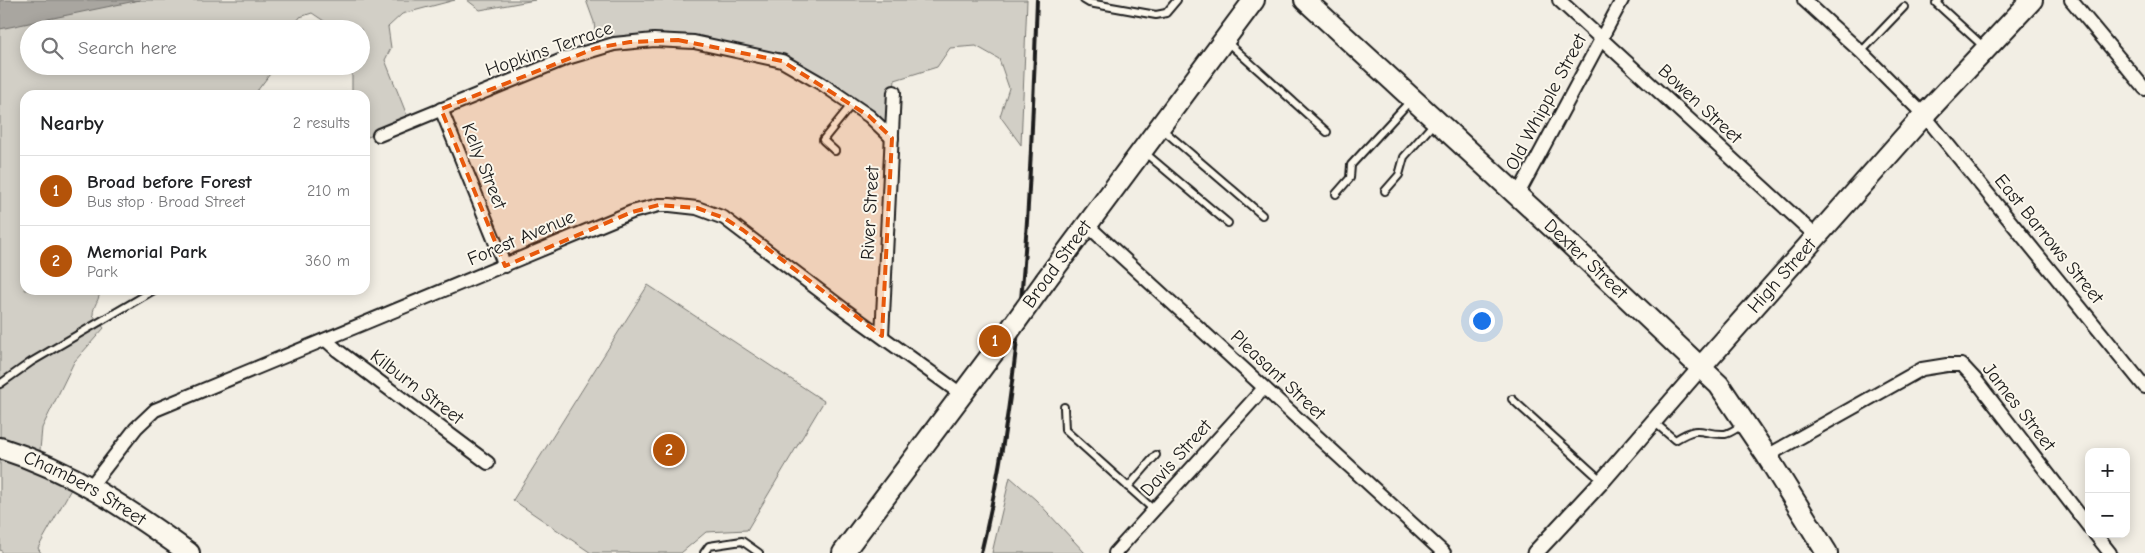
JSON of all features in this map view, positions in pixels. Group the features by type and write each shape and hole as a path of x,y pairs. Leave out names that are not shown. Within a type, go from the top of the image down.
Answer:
{"main road":[{"name":"Broad Street","path":"843,553 1254,0"},
{"name":"Dexter Street","path":"1305,0 1718,385 1767,456 1827,553"},
{"name":"High Street","path":"1700,368 1985,48 2032,0"},
{"name":"Chambers Street","path":"0,448 91,486 116,501 189,553"}],"street":[{"name":"Bowen Street","path":"1559,0 1816,236"},
{"name":"Old Whipple Street","path":"1517,196 1622,0"},
{"name":"East Barrows Street","path":"1804,0 1861,52 1924,116 2145,386"},
{"path":"2072,0 2145,89"},
{"name":"Hopkins Terrace","path":"379,134 528,72 596,48 654,40 694,42 782,61 822,84 870,116 892,138"},
{"name":"River Street","path":"882,336 894,92"},
{"name":"Kelly Street","path":"441,109 505,266"},
{"name":"Forest Avenue","path":"91,486 136,428 155,410 632,212 660,205 697,208 724,218 737,226 961,394"},
{"name":"Pleasant Street","path":"1086,224 1444,553"},
{"name":"Kilburn Street","path":"326,340 488,463"},
{"name":"James Street","path":"1767,456 1922,369 1946,365 1962,365 1975,379 2085,521"},
{"name":"High Street","path":"1535,553 1602,481 1700,368"},
{"name":"Davis Street","path":"1115,553 1264,388"},
{"path":"2098,538 2110,553"}],"lane":[{"path":"1084,0 1089,3 1156,15 1166,13 1177,0"},
{"path":"1939,0 1936,3 1985,48"},
{"path":"1861,52 1904,7"},
{"path":"1224,39 1327,132"},
{"path":"1336,194 1350,178 1351,165 1412,99"},
{"path":"835,151 823,140 852,104"},
{"path":"1385,191 1400,175 1404,157 1436,121"},
{"path":"1159,126 1262,215"},
{"path":"1141,150 1228,223"},
{"path":"0,384 31,362 145,295"},
{"path":"1512,399 1602,481"},
{"path":"1064,406 1065,430 1154,510"},
{"path":"1654,422 1674,440 1689,431 1701,429 1727,434 1745,424"},
{"path":"1128,487 1156,455"},
{"path":"704,553 709,546 742,541 759,553"}],"highlighted area":[{"path":"678,40 782,61 869,116 892,138 882,336 743,230 724,218 697,208 659,205 632,212 505,266 441,109 596,48 630,42"}],"shaded area":[{"path":"0,0 140,0 43,20 20,20 20,25 0,29"},
{"path":"97,0 455,0 402,14 388,27 391,48 385,60 408,118 405,122 370,136 370,90 352,90 352,75 370,75 370,20 322,20 312,13 300,17 298,20 25,20"},
{"path":"467,0 535,0 480,10"},
{"path":"586,0 1027,0 1021,145 1000,116 1009,88 999,59 976,46 950,48 937,67 895,80 890,128 781,64 684,42 597,50 594,22"},
{"path":"20,21 20,75 269,75 258,90 20,90 20,295 99,295 93,315 104,328 74,362 42,428 39,461 75,482 38,548 41,553 4,553 0,550 0,27"},
{"path":"648,285 824,401 747,530 706,532 681,553 591,553 513,500"},
{"path":"1010,477 1036,500 1085,553 992,553"}],"railway":[{"path":"981,553 996,485 1007,416 1023,278 1028,209 1037,0"}],"place":[{"name":"Broad before Forest","path":"995,341"},
{"name":"Memorial Park","path":"669,450"}]}
